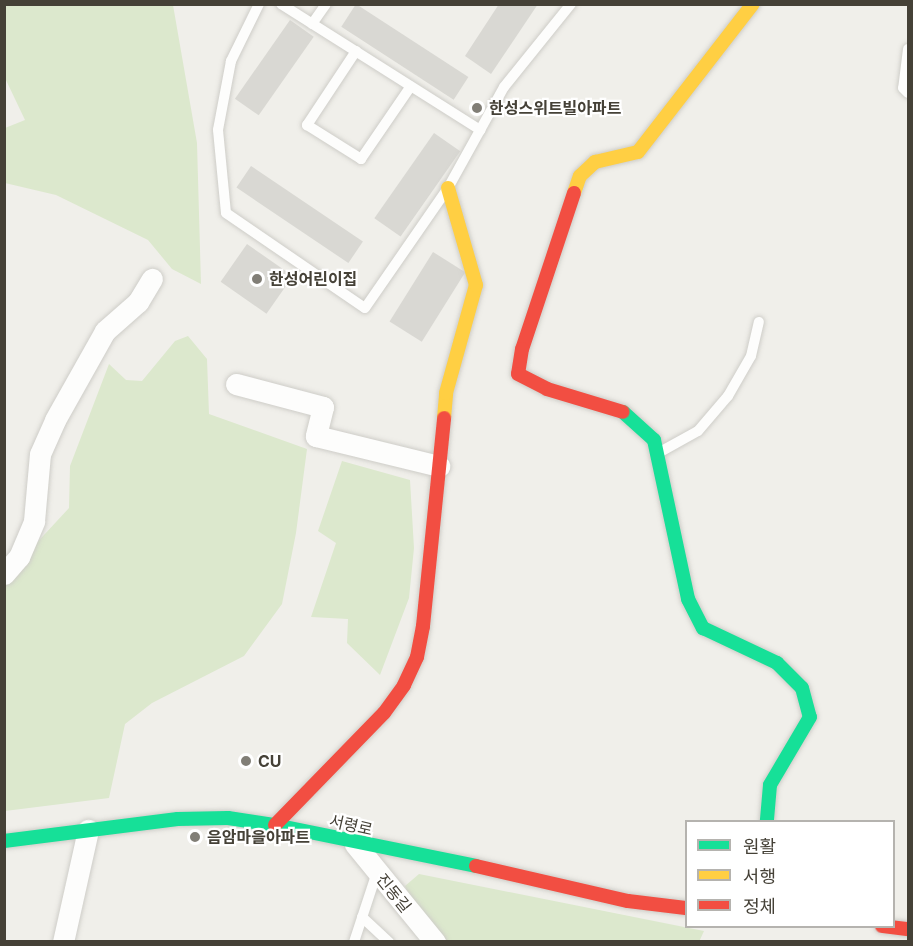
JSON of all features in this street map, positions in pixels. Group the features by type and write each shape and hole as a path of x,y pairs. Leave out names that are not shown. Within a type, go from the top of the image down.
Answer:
{"street":[{"path":"753,4 638,152 595,162 580,176 522,349 518,374 547,389 618,409 654,440 688,599 703,628 777,663 802,688 810,717 770,785 767,820"},
{"path":"275,825 384,713 411,671 423,626 446,393 476,285 448,188"},
{"path":"4,574 19,557 34,521 40,454 55,420 105,331 138,302 152,279"},
{"path":"236,384 324,408 316,436 439,466"},
{"name":"서령로","path":"4,841 201,818 228,818 275,825 355,844 566,885 628,901 685,908"},
{"path":"63,942 88,831"},
{"name":"진동길","path":"355,844 435,942"}],"lane":[{"path":"259,4 231,61 218,130 226,213 365,308 448,188 504,87 571,4"},
{"path":"281,4 480,130"},
{"path":"312,24 326,4"},
{"path":"909,49 903,88 909,93"},
{"path":"356,51 307,125 316,131 361,159 411,86"},
{"path":"657,454 698,431 728,396 751,356 759,322"},
{"path":"354,942 377,872"},
{"path":"362,917 389,942"}],"green space":[{"path":"5,4 173,5 197,143 201,284 172,269 148,240 56,195 5,183 5,128 25,120 5,78"},
{"path":"188,336 207,359 209,414 307,449 296,533 282,604 244,656 152,703 125,724 109,798 5,811 5,585 31,549 69,508 70,466 109,364 126,380 142,381 175,341"},
{"path":"342,461 410,480 414,548 409,598 380,675 347,643 348,619 311,617 336,543 318,531"},
{"path":"419,874 704,931 699,942 447,941 412,903 405,886"}],"building":[{"path":"356,4 468,77 454,100 341,27"},
{"path":"499,4 538,4 491,74 465,56"},
{"path":"290,20 314,37 259,115 235,99"},
{"path":"434,133 460,151 401,237 374,218"},
{"path":"251,166 363,241 348,263 236,188"},
{"name":"한성어린이집","path":"247,244 293,276 266,314 221,282"},
{"path":"433,252 465,272 422,342 390,322"}],"traffic: fast":[{"path":"623,412 654,440 688,599 703,628 777,663 802,688 810,717 770,785 767,820"},
{"path":"4,841 178,819 228,818 275,825 476,866"}],"traffic: slow":[{"path":"574,193 580,176 595,162 638,152 753,4"},
{"path":"444,418 446,393 476,285 448,188"}],"traffic: jam":[{"path":"574,193 522,349 518,374 547,389 623,412"},
{"path":"275,825 384,713 404,685 417,657 423,626 444,418"},
{"path":"476,866 628,901 685,908"},
{"path":"895,928 908,929"}],"place":[{"name":"한성스위트빌아파트","path":"477,108"},
{"name":"한성어린이집","path":"257,279"},
{"name":"CU","path":"246,761"},
{"name":"음암마을아파트","path":"195,837"}]}
